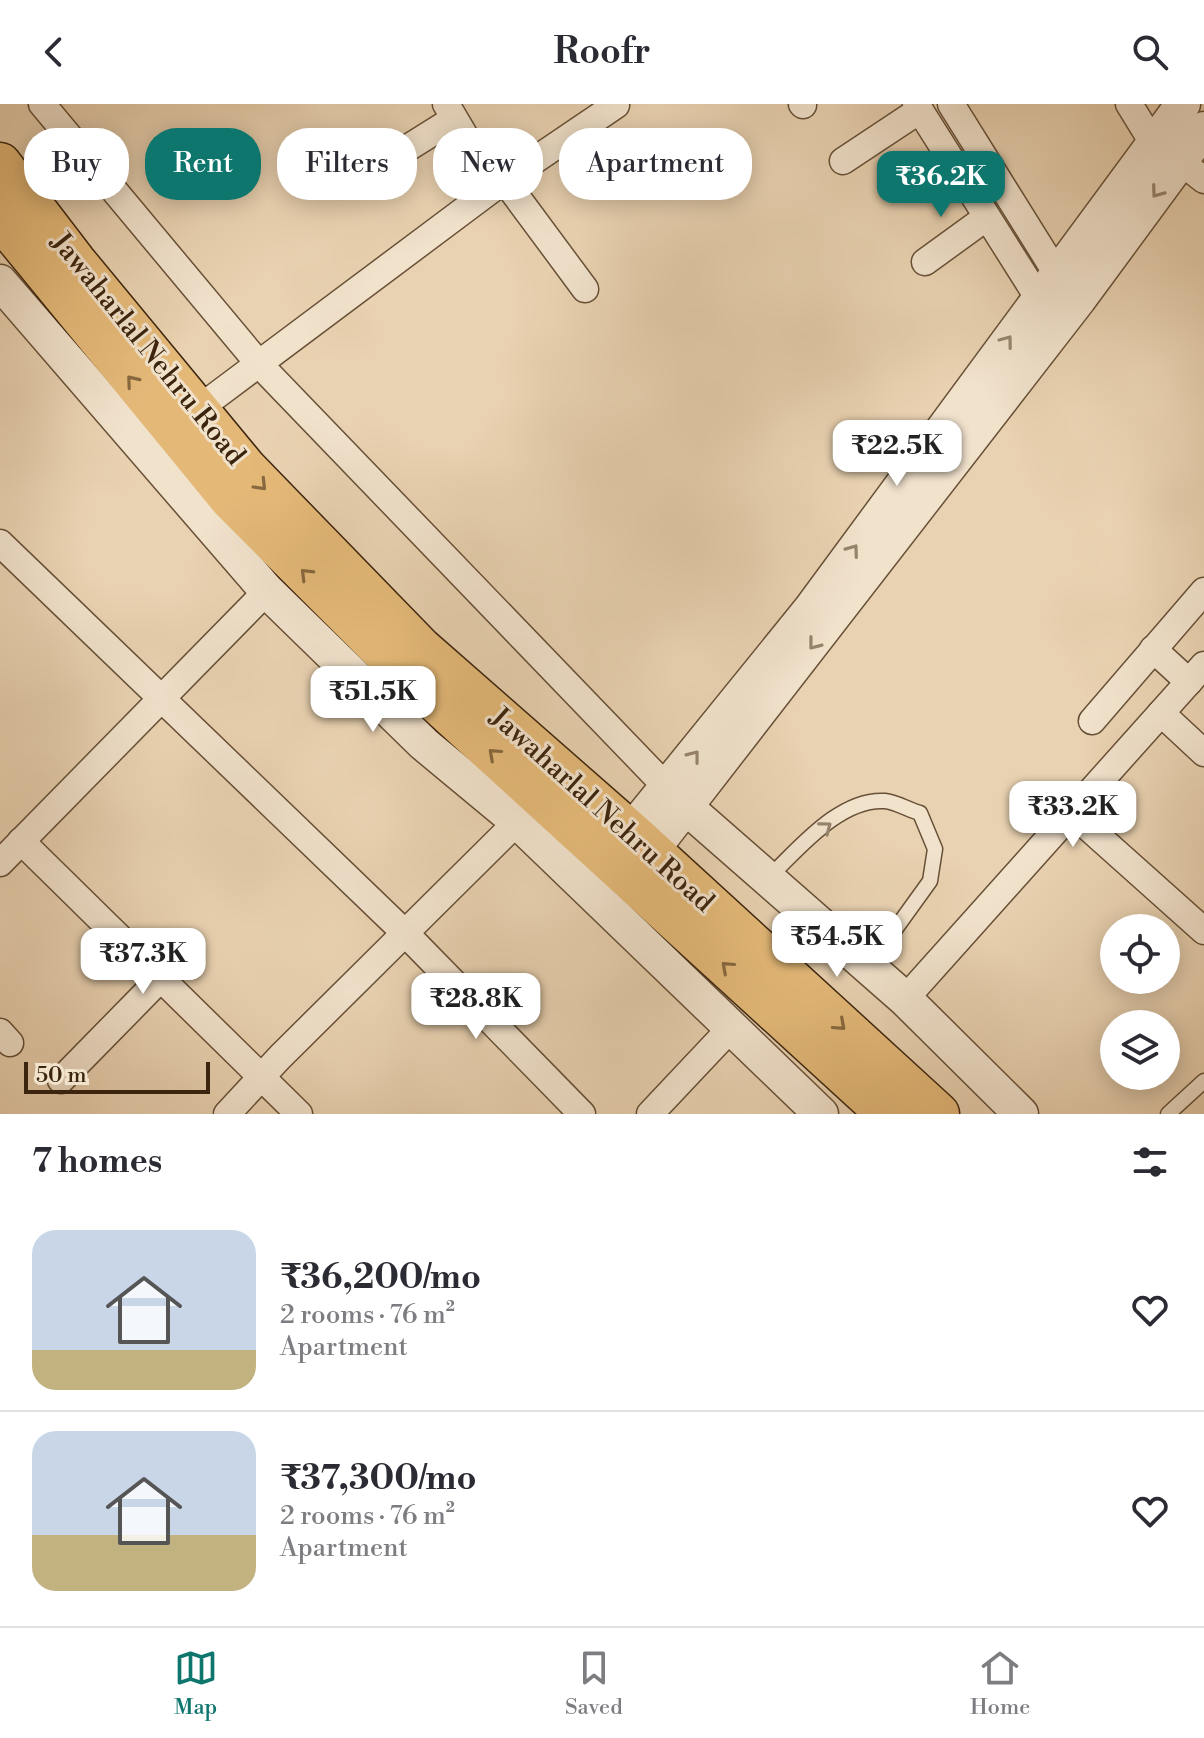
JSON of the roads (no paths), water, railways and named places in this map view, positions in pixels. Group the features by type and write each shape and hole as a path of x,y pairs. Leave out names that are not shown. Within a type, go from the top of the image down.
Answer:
{"main road":[{"name":"Jawaharlal Nehru Road","path":"0,164 246,469 420,648 618,869 888,1114"},
{"name":"Jawaharlal Nehru Road","path":"0,217 231,499 402,670 530,810 618,869 938,1114"}],"street":[{"path":"42,104 259,364 677,798 905,999 1021,1114"},
{"path":"951,104 1048,286"},
{"path":"1129,104 1179,162"},
{"path":"677,798 810,610 1048,286 1179,162 1183,104"},
{"path":"543,155 616,105"},
{"path":"843,161 918,107 987,217 1048,286"},
{"path":"417,136 450,111 462,128"},
{"path":"821,1114 731,1028 618,869 1079,299 1204,129"},
{"path":"197,410 479,200"},
{"path":"513,200 585,289"},
{"path":"925,262 987,217"},
{"path":"0,282 267,591 424,744 530,810 227,1114"},
{"path":"0,543 405,933 582,1114"},
{"path":"0,863 267,591"},
{"path":"1092,721 1204,591"},
{"path":"905,999 1196,674 1153,649"},
{"path":"1161,713 1204,753"},
{"path":"1072,813 1204,931"},
{"path":"21,841 299,1114"},
{"path":"61,1080 161,978"},
{"path":"650,1114 731,1028"}],"lane":[{"path":"767,879 816,834 854,806 885,801 920,813 935,849 930,881 868,967"},
{"path":"1168,1114 1204,1081"}]}
